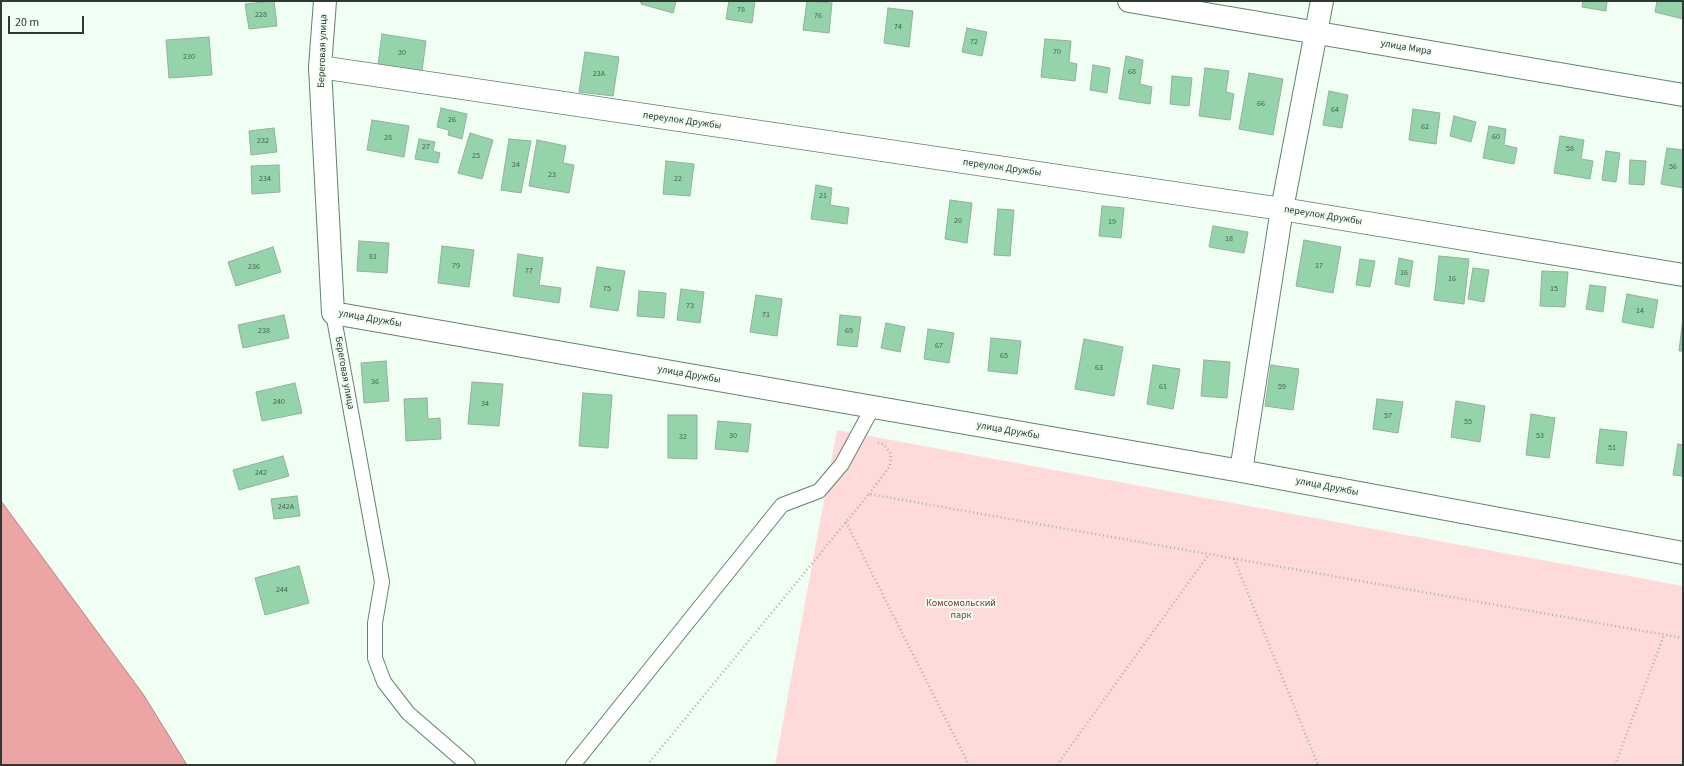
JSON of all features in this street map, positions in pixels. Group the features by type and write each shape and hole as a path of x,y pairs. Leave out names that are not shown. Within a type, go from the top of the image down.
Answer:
{"street":[{"name":"Береговая улица","path":"325,1 320,67 333,313"},
{"name":"улица Мира","path":"1130,1 1683,95"},
{"path":"1241,471 1282,209 1322,1"},
{"name":"переулок Дружбы","path":"320,67 1282,209 1683,275"},
{"name":"улица Дружбы","path":"333,313 1241,471 1683,553"}],"lane":[{"name":"Береговая улица","path":"333,313 382,582 375,623 375,658 384,682 408,713 468,765"},
{"path":"573,765 782,505 819,491 842,464 873,407"}],"path":[{"path":"647,765 869,494 890,466 892,454 883,444 856,439"},
{"path":"869,494 1683,638"},
{"path":"846,522 969,765"},
{"path":"1057,765 1209,554"},
{"path":"1234,558 1318,765"},
{"path":"1615,765 1664,635"}],"green space":[{"name":"Комсомольский парк","path":"837,430 1683,586 1683,765 775,765"}],"shaded area":[{"path":"1,501 143,694 187,765 1,765"}],"building":[{"path":"274,1 277,26 249,29 245,4"},
{"path":"641,1 676,1 673,13 641,4"},
{"path":"729,1 755,1 752,23 726,19"},
{"path":"807,1 832,3 829,33 803,30"},
{"path":"1583,1 1607,1 1606,11 1582,7"},
{"path":"1657,1 1682,1 1683,19 1655,12"},
{"path":"888,8 913,11 909,47 884,43"},
{"path":"967,28 987,32 982,56 962,52"},
{"path":"382,34 426,41 422,71 378,65"},
{"path":"209,37 212,75 169,78 166,40"},
{"path":"1045,39 1071,41 1069,62 1077,64 1075,81 1041,77"},
{"path":"585,52 619,57 613,96 579,92"},
{"path":"1126,56 1143,60 1140,84 1152,87 1150,104 1119,99"},
{"path":"1093,65 1110,68 1107,93 1090,90"},
{"path":"1205,68 1229,71 1226,92 1234,94 1230,120 1199,116"},
{"path":"1249,73 1283,79 1273,135 1239,129"},
{"path":"1172,76 1192,78 1189,106 1170,104"},
{"path":"1329,91 1348,95 1342,128 1323,125"},
{"path":"441,108 467,114 462,139 448,135 449,130 437,127"},
{"path":"1413,109 1440,113 1436,144 1409,140"},
{"path":"1454,116 1476,122 1471,142 1450,136"},
{"path":"372,120 409,126 404,157 367,150"},
{"path":"1489,126 1506,129 1504,145 1517,148 1514,164 1483,158"},
{"path":"274,128 277,152 251,155 249,131"},
{"path":"470,133 493,140 482,179 458,173"},
{"path":"1560,136 1584,140 1581,159 1593,161 1590,179 1554,173"},
{"path":"419,139 435,142 433,151 440,153 438,163 415,159"},
{"path":"509,139 531,141 521,193 501,190"},
{"path":"537,140 566,146 563,163 574,165 569,193 529,186"},
{"path":"1667,148 1683,150 1683,188 1661,184"},
{"path":"1606,151 1620,153 1616,182 1602,180"},
{"path":"1630,160 1646,161 1644,185 1629,184"},
{"path":"666,161 694,164 690,196 663,194"},
{"path":"279,165 280,192 252,194 251,166"},
{"path":"816,185 832,188 830,205 849,208 847,224 811,219"},
{"path":"950,200 972,203 967,243 945,239"},
{"path":"1102,206 1124,208 1121,238 1099,236"},
{"path":"998,209 1014,210 1010,256 994,255"},
{"path":"1213,226 1248,232 1244,253 1209,247"},
{"path":"1304,240 1341,247 1333,293 1296,286"},
{"path":"359,241 389,243 387,273 357,271"},
{"path":"442,246 474,250 469,287 438,283"},
{"path":"273,247 281,272 236,286 228,262"},
{"path":"518,254 543,258 539,285 561,288 559,303 513,296"},
{"path":"1439,256 1469,259 1464,304 1434,300"},
{"path":"1399,258 1413,261 1409,287 1395,284"},
{"path":"1360,259 1375,261 1370,287 1356,285"},
{"path":"597,267 625,271 618,311 590,307"},
{"path":"1473,268 1489,270 1484,302 1468,299"},
{"path":"1542,271 1568,272 1565,307 1540,306"},
{"path":"1590,285 1606,287 1603,312 1586,309"},
{"path":"681,289 704,292 700,323 677,320"},
{"path":"639,291 666,293 664,318 637,316"},
{"path":"1627,294 1658,300 1653,328 1622,322"},
{"path":"756,295 782,299 777,336 750,332"},
{"path":"284,315 289,338 243,348 238,325"},
{"path":"840,315 861,317 857,347 837,345"},
{"path":"1683,318 1683,351 1679,351"},
{"path":"886,323 905,327 900,352 881,348"},
{"path":"928,329 954,333 949,363 924,359"},
{"path":"991,338 1021,341 1017,374 988,371"},
{"path":"1084,339 1123,347 1114,396 1075,389"},
{"path":"1204,360 1230,362 1227,398 1201,396"},
{"path":"386,361 389,401 364,403 361,363"},
{"path":"1153,365 1180,369 1173,409 1147,404"},
{"path":"1271,365 1299,369 1293,410 1265,406"},
{"path":"472,382 503,384 499,426 468,424"},
{"path":"295,383 302,413 262,421 256,392"},
{"path":"583,393 612,395 608,448 579,446"},
{"path":"427,398 428,419 440,418 441,439 406,441 404,399"},
{"path":"1377,399 1403,402 1398,433 1373,429"},
{"path":"1456,401 1485,406 1480,442 1451,437"},
{"path":"1531,414 1555,418 1549,458 1526,455"},
{"path":"668,415 697,415 697,459 668,458"},
{"path":"718,421 751,424 748,452 715,449"},
{"path":"1600,429 1627,432 1623,466 1596,463"},
{"path":"1678,444 1683,445 1683,476 1673,475"},
{"path":"283,456 289,476 239,490 233,470"},
{"path":"297,496 300,516 274,519 271,499"},
{"path":"299,566 309,603 265,615 255,578"}]}
